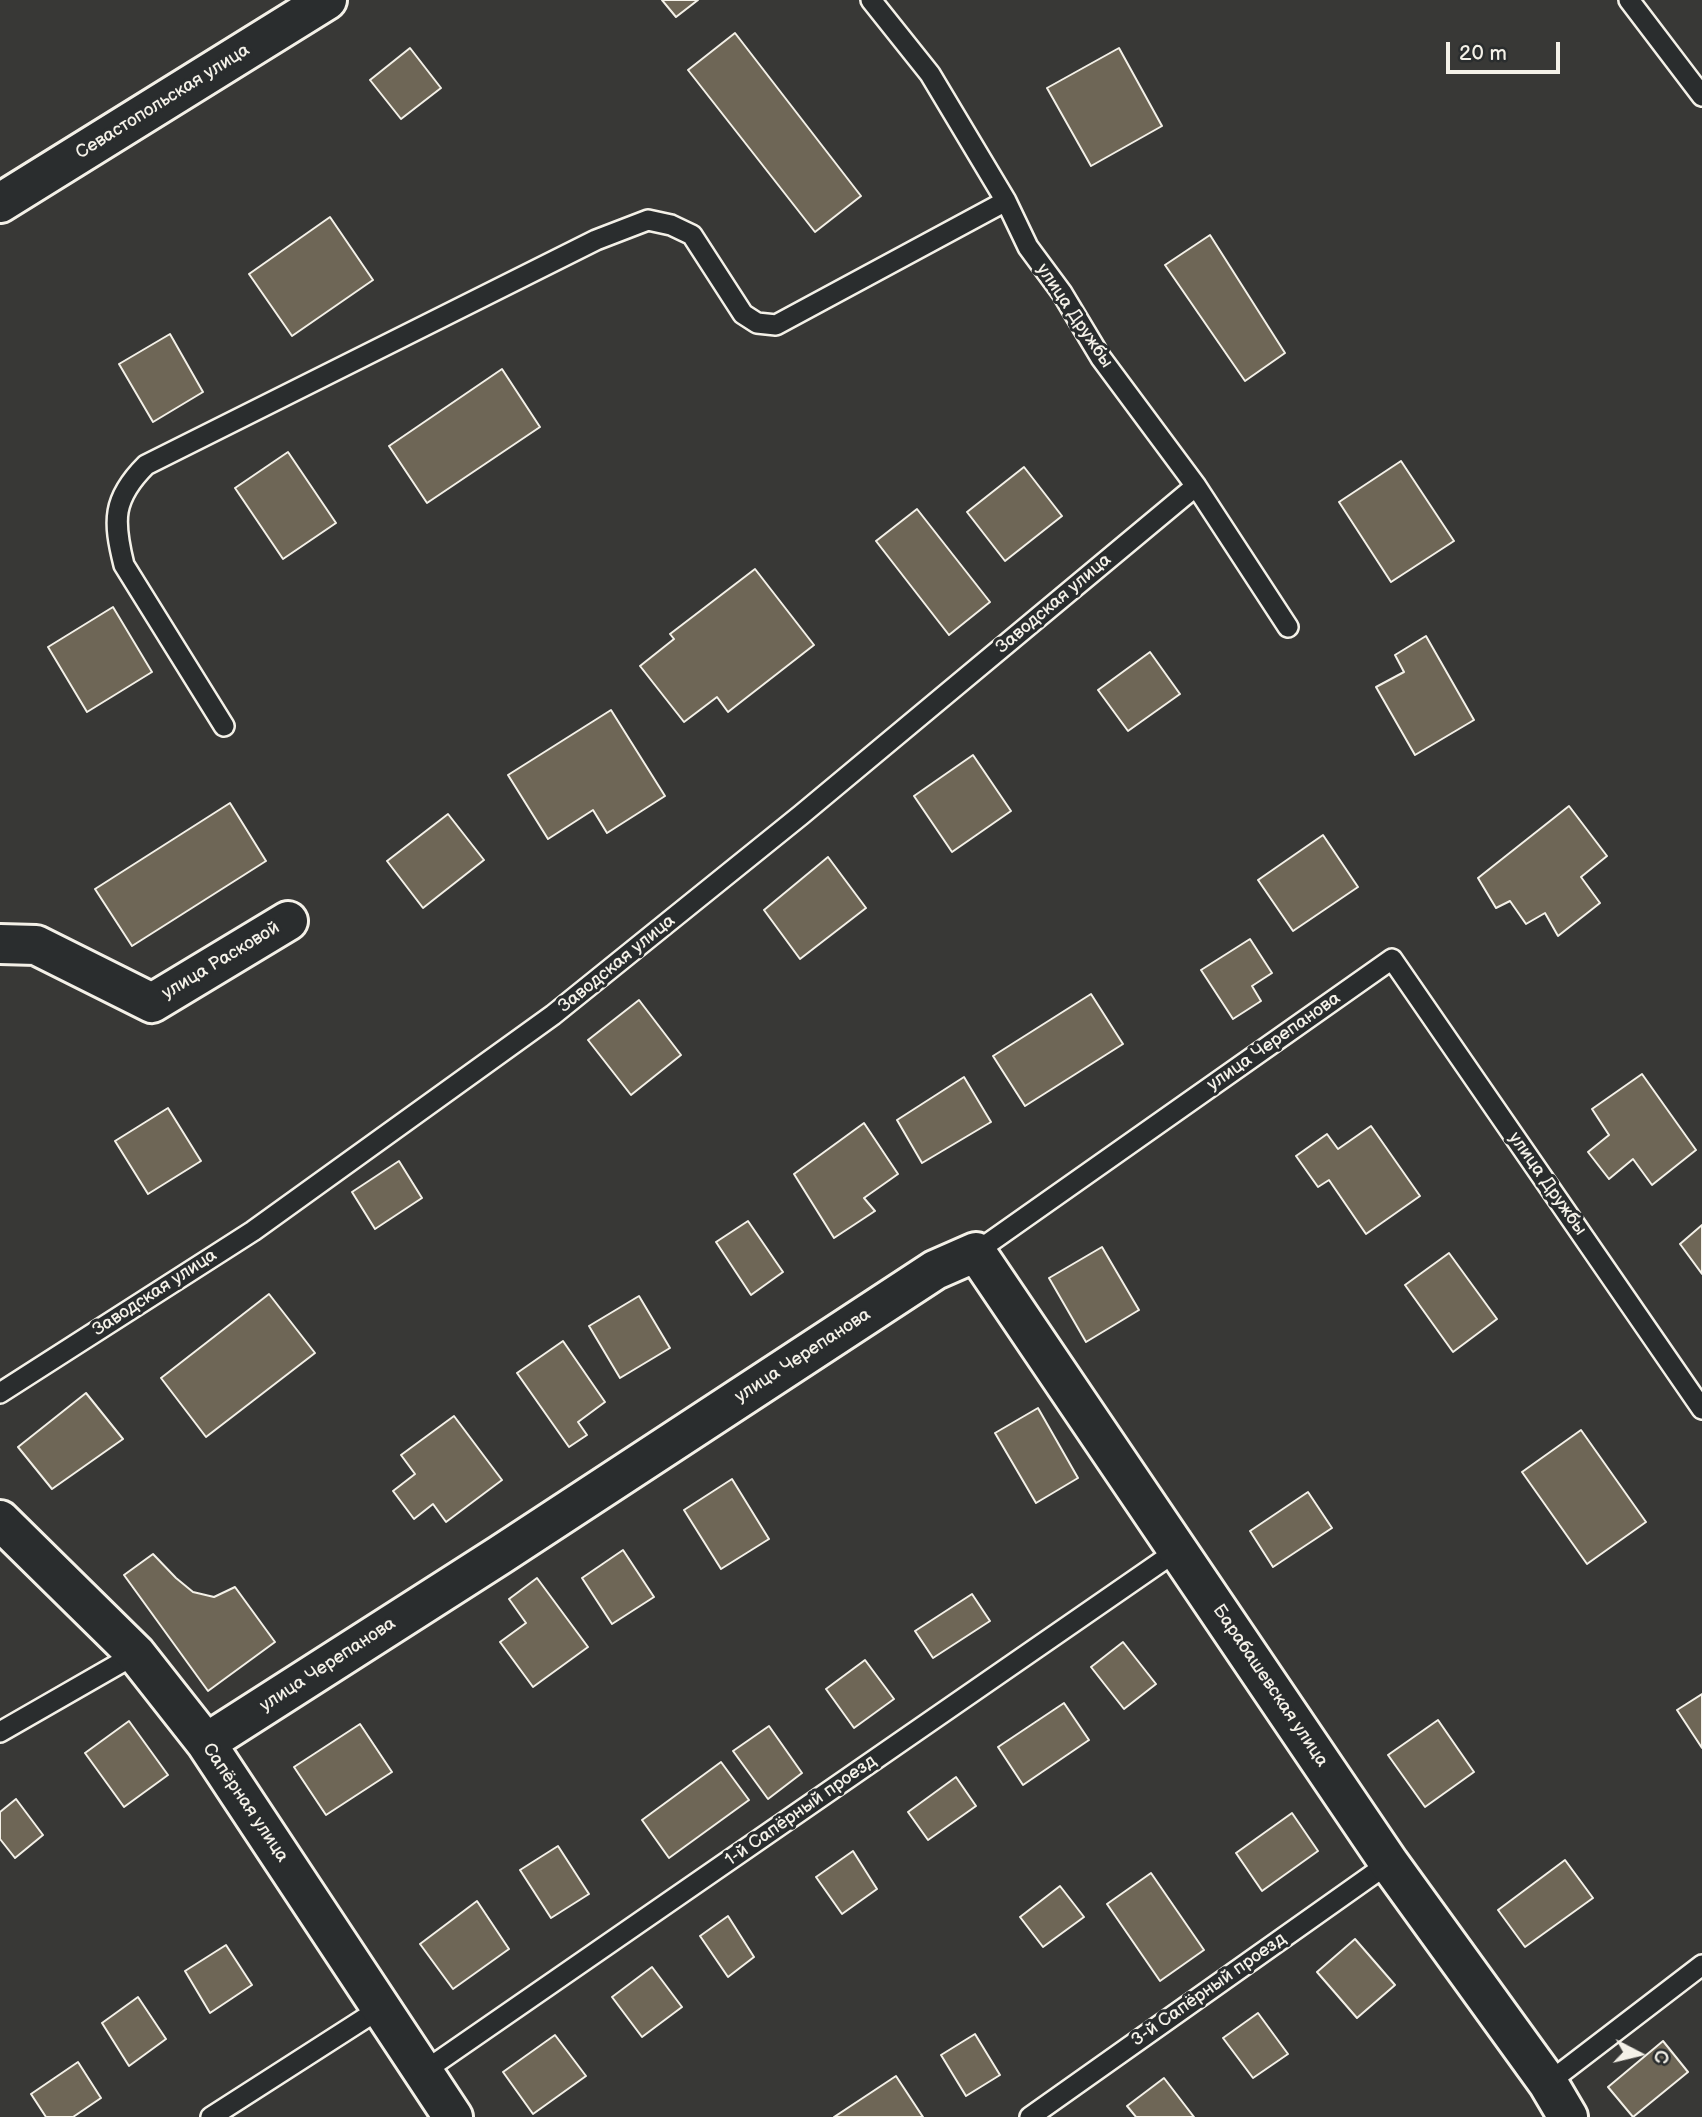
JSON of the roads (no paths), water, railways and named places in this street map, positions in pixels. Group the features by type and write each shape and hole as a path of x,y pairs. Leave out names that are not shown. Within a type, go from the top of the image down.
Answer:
{"street":[{"name":"Севастопольская улица","path":"0,203 327,0"},
{"name":"улица Расковой","path":"0,944 36,945 152,1003 288,921"},
{"name":"Барабашевская улица","path":"976,1252 1389,1863 1548,2083 1569,2117"},
{"name":"улица Черепанова","path":"206,1743 500,1555 935,1270 976,1252"},
{"name":"Сапёрная улица","path":"0,1520 136,1654 206,1743 453,2117"}],"lane":[{"name":"улица Дружбы","path":"871,0 930,74 1006,201 1028,247 1062,293 1101,358 1196,486 1288,627"},
{"path":"1629,0 1702,96"},
{"path":"224,726 124,565 118,538 118,508 127,484 146,466 596,240 648,219 671,225 692,235 743,314 757,323 776,326 1006,201"},
{"name":"Заводская улица","path":"0,1393 253,1231 553,1015 801,815 1196,486"},
{"name":"улица Дружбы","path":"1392,959 1702,1409"},
{"name":"улица Черепанова","path":"976,1252 1392,959"},
{"name":"1-й Сапёрный проезд","path":"423,2072 1178,1550"},
{"path":"0,1732 136,1654"},
{"name":"3-й Сапёрный проезд","path":"1030,2117 1389,1863"},
{"path":"1548,2083 1702,1965"},
{"path":"211,2117 381,2008"}]}
